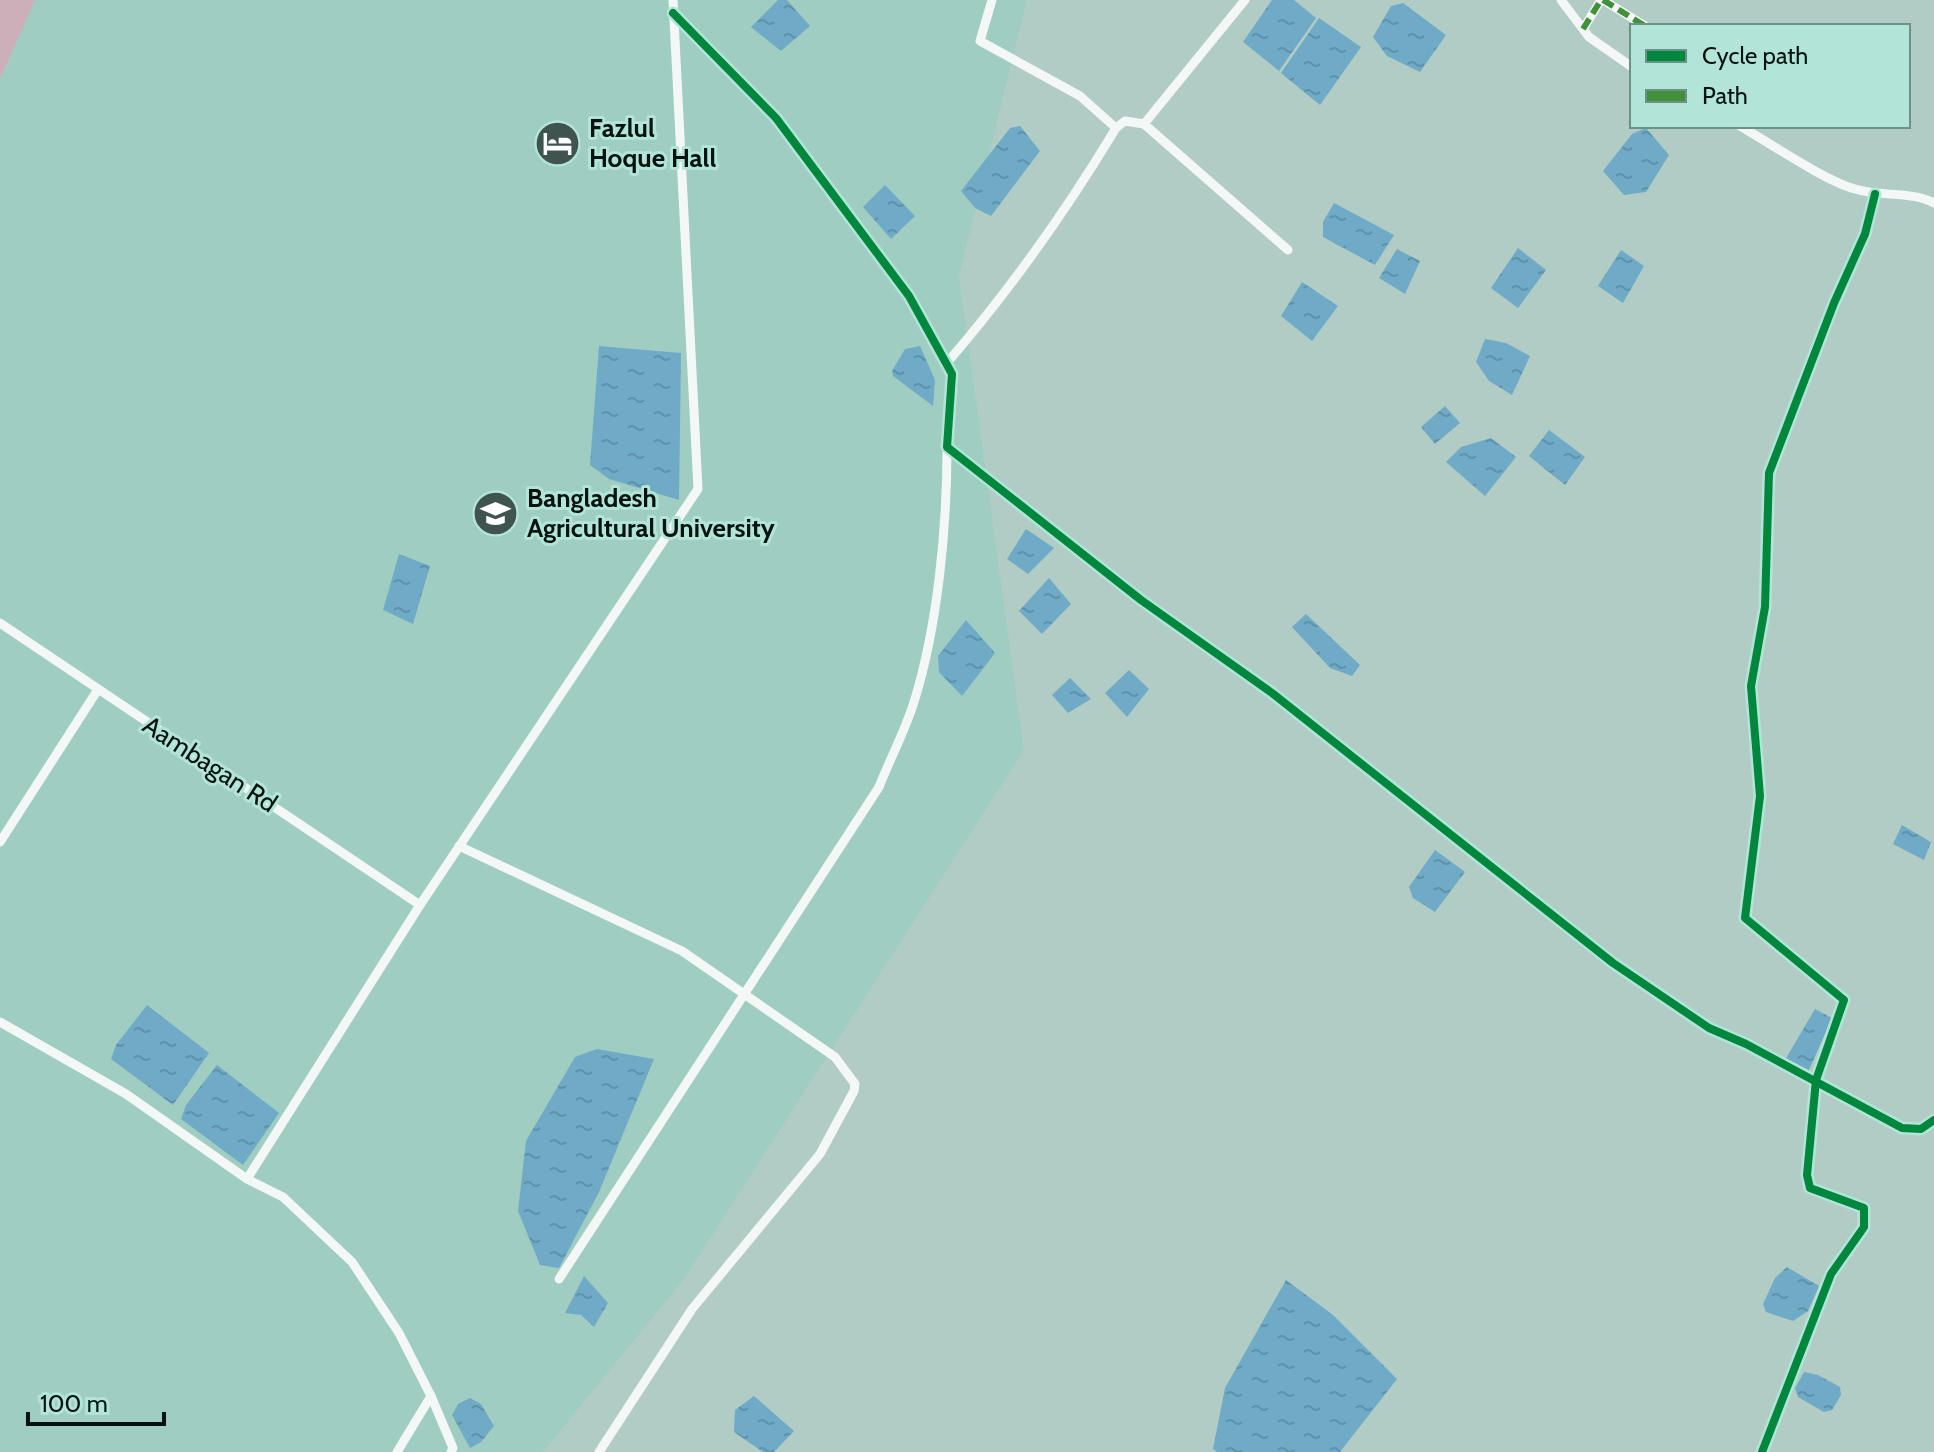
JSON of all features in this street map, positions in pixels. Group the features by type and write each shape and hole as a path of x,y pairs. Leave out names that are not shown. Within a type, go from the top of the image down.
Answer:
{"street":[{"path":"247,1179 420,905 698,489 673,0"},
{"path":"992,0 980,41 1080,96 1116,128"},
{"path":"1144,124 1245,0"},
{"path":"1561,0 1583,29 1630,65"},
{"path":"1583,29 1602,0 1642,24"},
{"path":"559,1279 879,787 914,702 934,605 947,509 952,374 909,296 776,118 673,13"},
{"path":"946,364 998,304 1072,201 1116,128 1125,121 1144,124 1288,250"},
{"path":"1744,128 1851,189 1875,194 1920,196 1934,203"},
{"path":"1762,1452 1831,1274 1864,1227 1864,1208 1810,1188 1807,1175 1816,1080 1844,1000 1745,918 1760,796 1751,686 1765,607 1769,473 1834,303 1865,234 1875,194"},
{"path":"947,447 1141,600 1272,693 1613,963 1709,1028 1816,1080 1902,1128 1921,1129 1934,1120"},
{"name":"Aambagan Rd","path":"0,623 420,905"},
{"path":"0,842 97,691"},
{"path":"459,846 682,951 835,1057 851,1077 854,1091 820,1154 692,1309 599,1452"},
{"path":"0,1022 126,1094 247,1179 283,1197 352,1262 399,1333 431,1396 453,1448 451,1452"},
{"path":"397,1452 431,1396"}],"shaded area":[{"name":"Bangladesh Agricultural University","path":"0,0 1027,0 959,276 1024,750 684,1279 543,1452 0,1452"},
{"path":"0,0 35,0 0,79"}],"water":[{"path":"778,0 787,0 810,26 781,51 751,27"},
{"path":"1272,0 1294,0 1316,18 1279,71 1243,42"},
{"path":"1403,3 1446,35 1420,72 1387,56 1373,37 1391,6"},
{"path":"1319,18 1361,47 1320,105 1281,73"},
{"path":"1020,126 1040,151 991,216 975,208 961,191 1010,128"},
{"path":"1646,128 1669,155 1646,192 1624,195 1603,171 1632,134"},
{"path":"885,185 915,216 891,239 863,207"},
{"path":"1334,203 1394,235 1375,265 1323,237 1323,222"},
{"path":"1518,248 1546,270 1518,308 1491,288"},
{"path":"1397,249 1420,261 1405,294 1379,278"},
{"path":"1621,250 1644,266 1623,303 1598,286"},
{"path":"1302,282 1338,306 1312,341 1281,316"},
{"path":"1485,339 1506,343 1530,356 1512,395 1489,381 1476,362"},
{"path":"599,346 681,353 679,500 609,479 590,465"},
{"path":"920,346 935,380 933,406 893,376 892,371 905,349"},
{"path":"1445,406 1460,423 1435,444 1421,427"},
{"path":"1549,430 1585,457 1565,485 1529,456"},
{"path":"1491,438 1516,457 1485,496 1446,462 1461,447"},
{"path":"1026,529 1054,548 1028,574 1007,559"},
{"path":"399,554 430,566 413,624 383,610"},
{"path":"1049,578 1071,604 1042,634 1019,611"},
{"path":"1306,614 1360,665 1352,676 1330,668 1292,627"},
{"path":"966,620 995,653 962,696 939,672 938,656"},
{"path":"1129,670 1149,689 1127,717 1105,693"},
{"path":"1070,678 1091,699 1068,713 1052,695"},
{"path":"1902,825 1931,842 1924,860 1893,844"},
{"path":"1435,850 1465,872 1435,912 1413,898 1409,887"},
{"path":"147,1005 209,1053 173,1105 111,1059 116,1045"},
{"path":"1815,1009 1832,1018 1809,1070 1785,1060"},
{"path":"597,1049 654,1059 599,1192 559,1268 540,1265 518,1211 526,1141 575,1057"},
{"path":"217,1065 279,1113 243,1165 181,1119 186,1105"},
{"path":"1787,1267 1819,1286 1808,1311 1793,1321 1766,1312 1763,1304 1775,1278"},
{"path":"584,1276 608,1303 594,1327 581,1315 565,1313"},
{"path":"1286,1280 1333,1315 1397,1379 1340,1452 1217,1452 1213,1449 1225,1388"},
{"path":"1804,1372 1818,1375 1840,1387 1841,1395 1832,1410 1824,1412 1798,1397 1795,1388"},
{"path":"754,1396 794,1431 774,1452 763,1452 734,1432 735,1410"},
{"path":"470,1398 481,1404 494,1426 481,1442 470,1448 452,1415 458,1404"}],"marked path":[{"path":"1583,29 1601,0"},
{"path":"1603,0 1642,24"}],"cycle path":[{"path":"673,13 776,118 909,296 952,374 947,447 1141,600 1272,693 1613,963 1709,1028 1746,1044 1902,1128 1921,1129 1934,1120"},
{"path":"1762,1452 1831,1274 1864,1227 1864,1208 1810,1188 1807,1175 1816,1080 1844,1000 1745,918 1760,796 1751,686 1765,607 1769,473 1834,303 1865,234 1875,194"}],"place":[{"name":"Fazlul Hoque Hall","path":"558,143"},
{"name":"Bangladesh Agricultural University","path":"496,513"}]}
